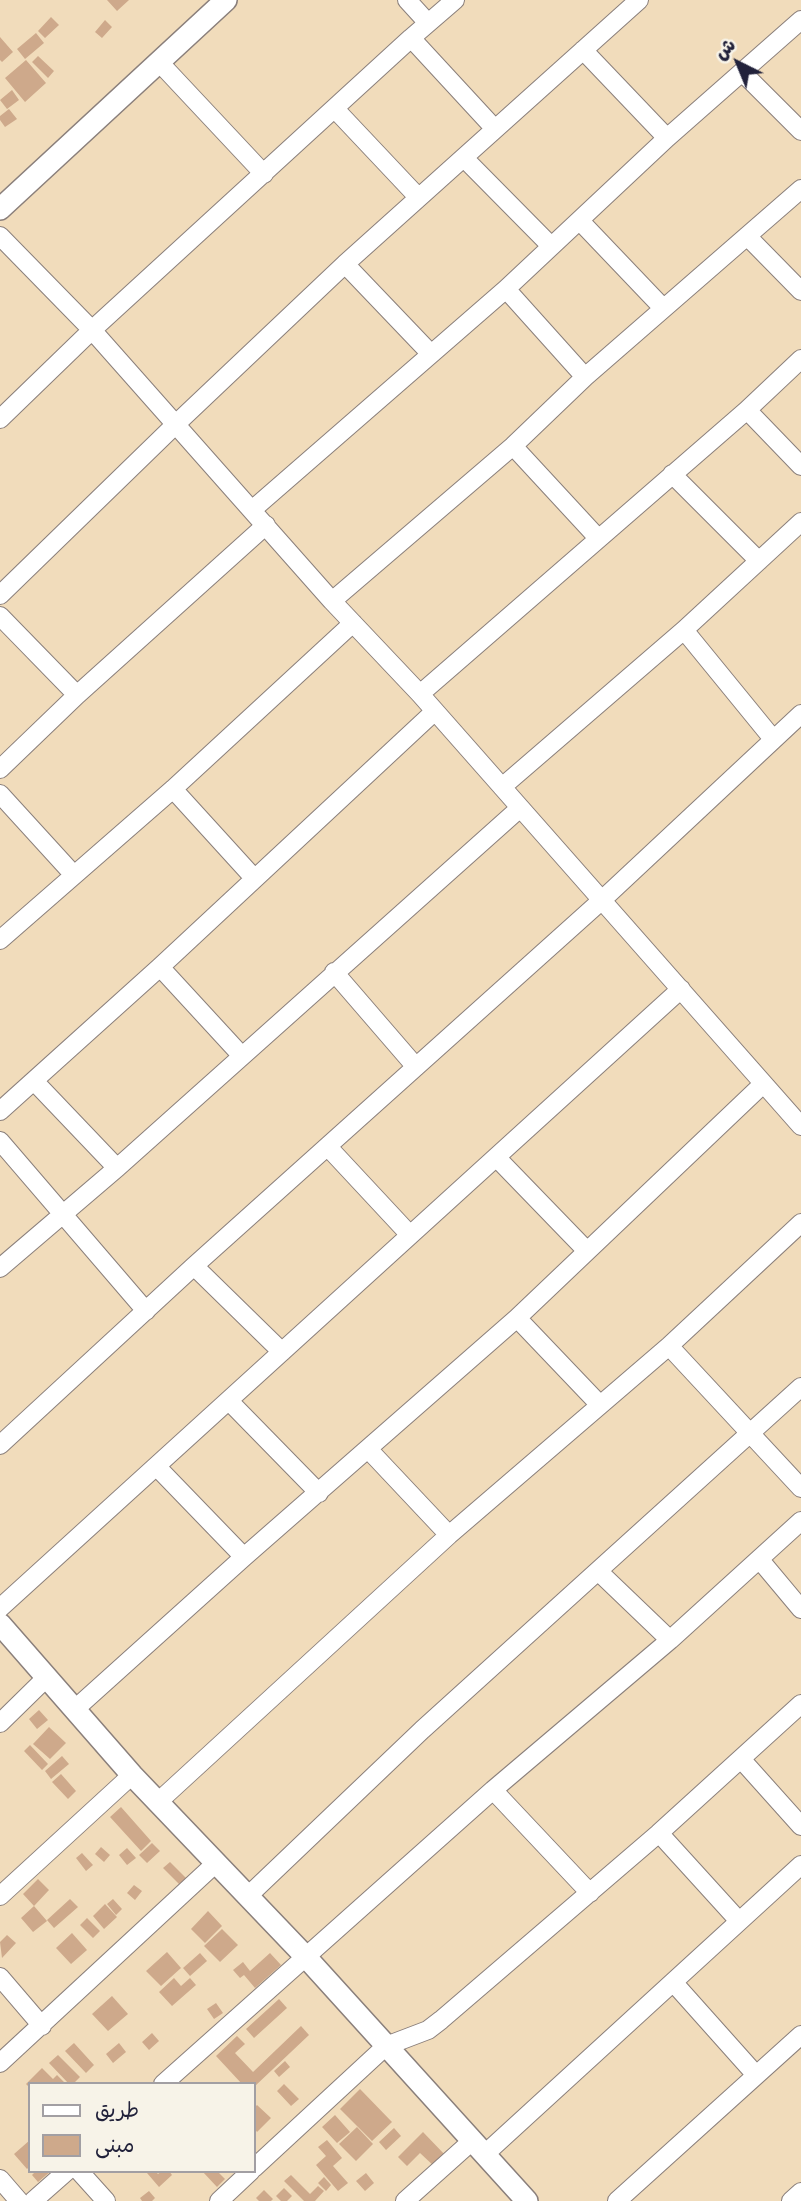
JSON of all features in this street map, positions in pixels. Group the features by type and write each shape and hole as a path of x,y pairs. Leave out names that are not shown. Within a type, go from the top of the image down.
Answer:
{"street":[{"path":"4,198 226,0"},
{"path":"407,0 428,23"},
{"path":"0,419 92,330 455,0"},
{"path":"0,594 345,264 639,0"},
{"path":"252,510 506,289 667,138 801,20"},
{"path":"411,38 495,129"},
{"path":"583,50 667,138"},
{"path":"159,62 264,174"},
{"path":"743,73 801,131"},
{"path":"335,109 418,197"},
{"path":"464,158 551,246"},
{"path":"332,601 513,446 663,307 801,189"},
{"path":"580,221 663,307"},
{"path":"0,236 92,330 332,601 435,710 801,1126"},
{"path":"747,236 801,291"},
{"path":"345,264 431,354"},
{"path":"506,289 585,377"},
{"path":"420,694 747,410 801,359"},
{"path":"747,410 801,466"},
{"path":"513,446 598,538"},
{"path":"672,474 759,561"},
{"path":"502,787 684,630 801,522"},
{"path":"0,769 77,695 266,525"},
{"path":"0,616 77,695"},
{"path":"0,940 173,789 353,623"},
{"path":"684,630 773,739"},
{"path":"0,1111 160,967 435,710"},
{"path":"0,1445 194,1266 602,900 801,714"},
{"path":"173,789 254,878"},
{"path":"0,794 73,874"},
{"path":"0,1268 117,1168 520,808"},
{"path":"160,967 241,1055"},
{"path":"334,972 415,1067"},
{"path":"0,1608 681,989"},
{"path":"34,1081 117,1168"},
{"path":"74,1710 517,1318 763,1084"},
{"path":"0,1141 146,1311"},
{"path":"328,1147 410,1235"},
{"path":"496,1157 587,1251"},
{"path":"158,1802 449,1535 669,1346 801,1223"},
{"path":"194,1266 282,1352"},
{"path":"517,1318 600,1405"},
{"path":"669,1346 801,1488"},
{"path":"248,1896 422,1730 801,1387"},
{"path":"229,1401 319,1493"},
{"path":"368,1450 449,1535"},
{"path":"157,1467 244,1557"},
{"path":"165,2082 493,1790 670,1640 801,1521"},
{"path":"760,1560 801,1609"},
{"path":"598,1571 670,1640"},
{"path":"0,1624 132,1775 305,1956 527,2201"},
{"path":"0,1723 46,1678"},
{"path":"256,2166 386,2046 428,2029 441,2020 659,1833 801,1704"},
{"path":"741,1759 801,1826"},
{"path":"0,1896 132,1775"},
{"path":"493,1790 590,1893"},
{"path":"659,1833 739,1921"},
{"path":"0,2063 216,1863"},
{"path":"405,2201 479,2148 673,1982 801,1865"},
{"path":"0,1977 42,2026"},
{"path":"673,1982 756,2075"},
{"path":"617,2201 801,2035"},
{"path":"33,2201 65,2173"},
{"path":"81,2173 106,2201"},
{"path":"219,2201 249,2173"},
{"path":"0,2179 19,2201"},
{"path":"791,2201 801,2192"}],"building":[{"path":"107,0 129,0 117,11"},
{"path":"51,17 59,25 45,38 38,31"},
{"path":"105,20 112,27 102,38 95,32"},
{"path":"36,33 44,43 25,59 17,49"},
{"path":"0,37 13,52 2,62 0,60"},
{"path":"38,56 54,71 48,78 32,62"},
{"path":"26,60 46,83 25,102 5,78"},
{"path":"12,90 19,100 7,109 0,100"},
{"path":"9,109 17,119 5,127 0,116"},
{"path":"39,1710 48,1720 37,1729 29,1719"},
{"path":"49,1727 66,1743 50,1759 33,1744"},
{"path":"30,1745 48,1764 42,1770 24,1751"},
{"path":"62,1756 69,1764 51,1779 45,1771"},
{"path":"61,1774 76,1791 68,1799 52,1782"},
{"path":"121,1807 151,1841 141,1851 110,1817"},
{"path":"152,1843 160,1851 147,1863 139,1855"},
{"path":"101,1847 110,1855 104,1862 95,1854"},
{"path":"127,1848 136,1858 127,1865 119,1855"},
{"path":"82,1853 93,1865 86,1871 76,1858"},
{"path":"170,1862 186,1878 179,1884 163,1868"},
{"path":"38,1879 49,1890 34,1906 23,1894"},
{"path":"134,1885 142,1891 135,1900 127,1893"},
{"path":"70,1899 78,1907 54,1928 47,1920"},
{"path":"113,1899 122,1909 116,1915 107,1904"},
{"path":"105,1904 117,1917 104,1929 93,1916"},
{"path":"34,1906 47,1921 33,1932 21,1918"},
{"path":"208,1911 222,1926 205,1943 191,1929"},
{"path":"87,1918 100,1931 93,1938 80,1925"},
{"path":"222,1929 238,1945 220,1962 204,1946"},
{"path":"72,1933 87,1950 71,1964 56,1948"},
{"path":"7,1935 16,1943 2,1958 0,1942"},
{"path":"167,1952 181,1968 161,1986 146,1971"},
{"path":"200,1953 207,1961 190,1976 183,1968"},
{"path":"270,1953 281,1965 255,1988 244,1975 240,1978 233,1970 243,1962 250,1971"},
{"path":"174,1978 181,1986 190,1978 196,1985 172,2006 159,1992"},
{"path":"112,1996 128,2014 108,2031 92,2014"},
{"path":"279,1999 287,2008 254,2038 246,2029"},
{"path":"216,2003 223,2013 214,2019 207,2009"},
{"path":"301,2026 309,2035 256,2085 256,2082 240,2082 216,2056 237,2036 245,2044 235,2053 253,2072"},
{"path":"152,2033 159,2041 149,2050 142,2042"},
{"path":"74,2043 94,2065 86,2073 65,2051"},
{"path":"119,2043 126,2052 113,2063 106,2054"},
{"path":"58,2055 80,2077 75,2082 67,2082 49,2063"},
{"path":"285,2061 290,2067 279,2077 274,2071"},
{"path":"42,2068 53,2079 57,2075 64,2082 28,2082"},
{"path":"284,2084 299,2099 291,2106 277,2091"},
{"path":"360,2089 392,2122 372,2141 340,2109"},
{"path":"256,2106 271,2118 257,2132 256,2131"},
{"path":"335,2115 350,2132 337,2143 322,2127"},
{"path":"357,2127 373,2144 356,2161 339,2144"},
{"path":"394,2128 401,2136 386,2150 379,2142"},
{"path":"423,2132 447,2157 436,2168 420,2153 407,2166 398,2157"},
{"path":"327,2140 342,2158 333,2166 348,2183 338,2191 316,2165 326,2156 318,2147"},
{"path":"28,2142 27,2169 14,2154"},
{"path":"34,2173 49,2173 38,2182 32,2175"},
{"path":"147,2173 170,2173 172,2175 159,2187"},
{"path":"204,2173 219,2173 225,2179 217,2187"},
{"path":"366,2173 374,2183 365,2191 356,2181"},
{"path":"291,2175 310,2194 318,2186 324,2191 315,2201 304,2201 284,2181"},
{"path":"324,2177 331,2185 326,2191 318,2183"},
{"path":"284,2188 292,2196 287,2201 281,2201 276,2196"},
{"path":"264,2190 273,2199 271,2201 259,2201 256,2198"},
{"path":"149,2191 155,2198 152,2201 142,2201 140,2198"}]}
